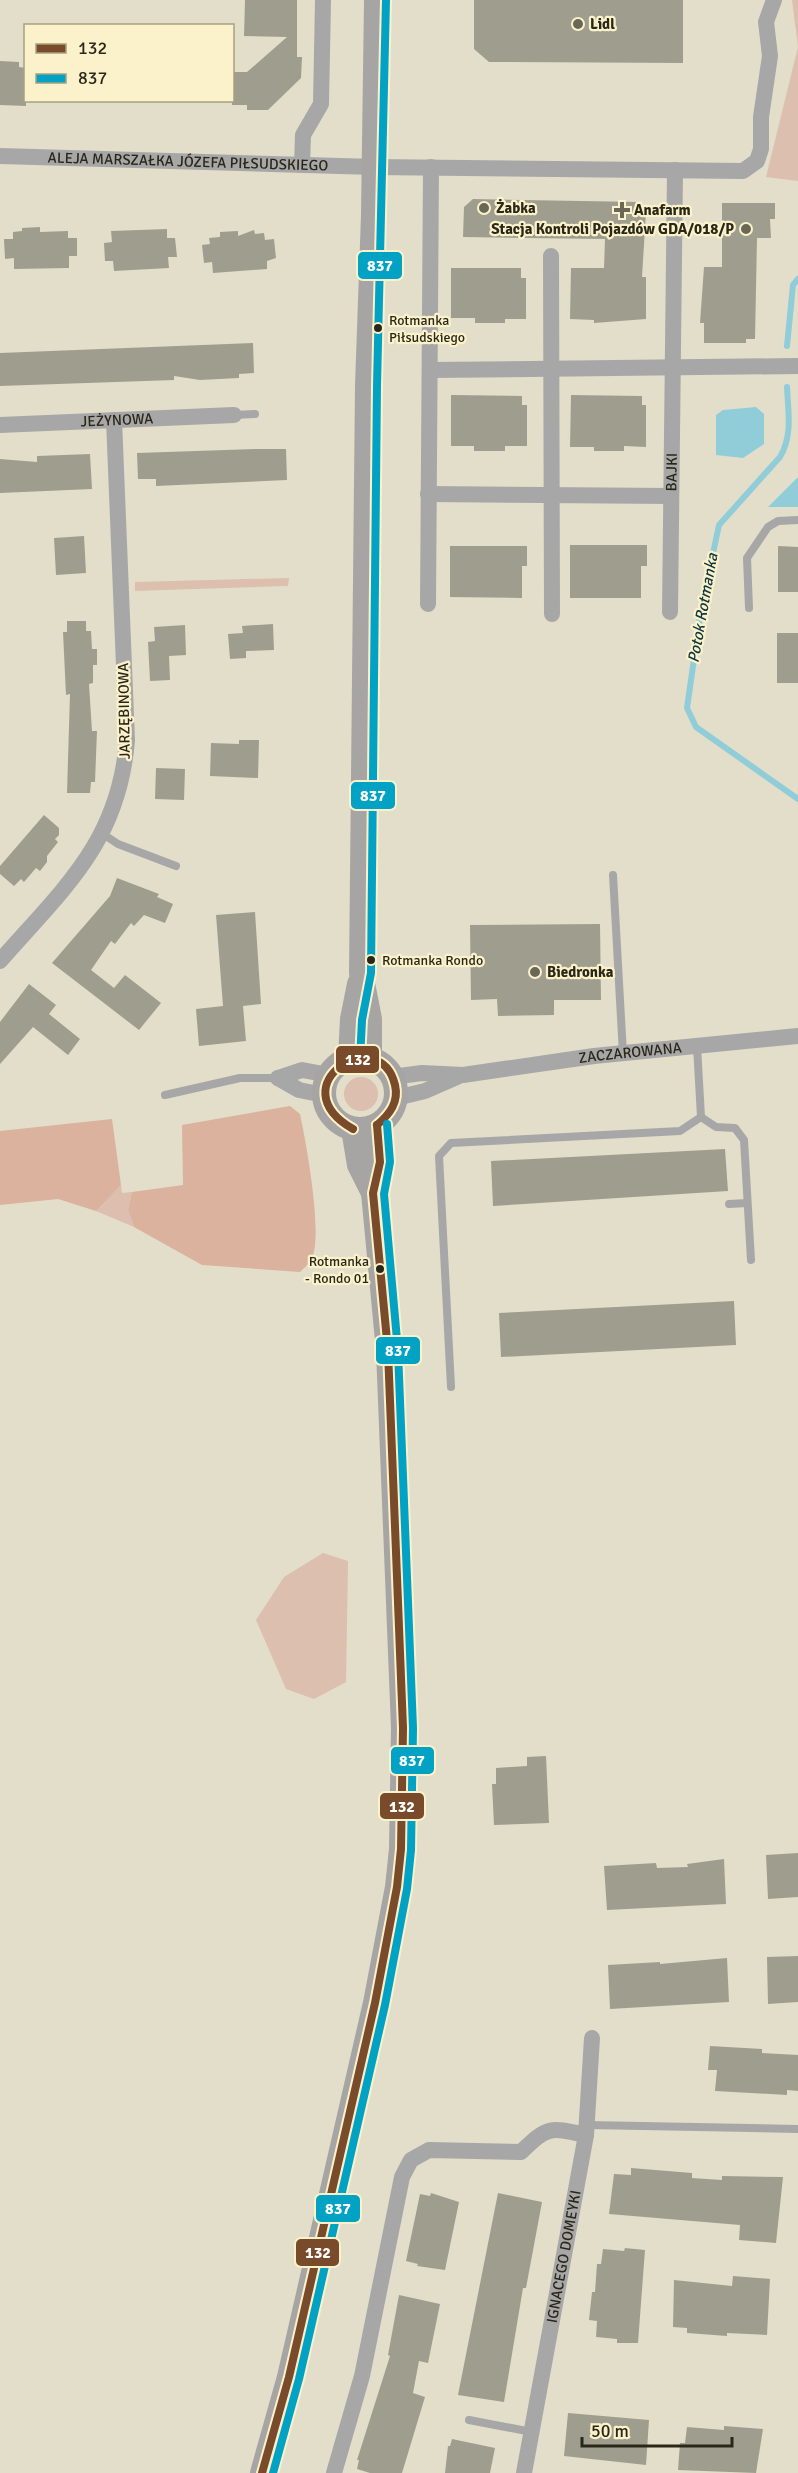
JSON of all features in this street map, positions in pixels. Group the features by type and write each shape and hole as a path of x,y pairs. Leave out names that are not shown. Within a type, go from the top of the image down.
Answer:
{"main road":[{"path":"360,1059 370,1019 362,973 367,386 374,167 376,0"},
{"path":"262,2473 289,2377 375,2003 395,1898 401,1849 403,1728 388,1352 374,1193 359,1165 365,1127 393,1109 394,1087 379,1063 360,1059 335,1068 327,1085 333,1117 365,1127"}],"street":[{"path":"302,165 303,135 321,104 324,0"},
{"path":"374,167 743,171 757,161 761,148 761,117 770,56 766,22 774,0"},
{"name":"ALEJA MARSZAŁKA JÓZEFA PIŁSUDSKIEGO","path":"0,156 374,167"},
{"path":"428,604 431,167"},
{"name":"BAJKI","path":"428,494 671,496 675,170"},
{"path":"551,256 552,614"},
{"path":"430,370 798,366"},
{"name":"JEŻYNOWA","path":"0,425 234,415"},
{"name":"JARZĘBINOWA","path":"0,961 75,876 103,834 121,786 127,740 114,420"},
{"path":"670,612 671,496"},
{"name":"ZACZAROWANA","path":"394,1087 424,1091 463,1075 623,1054 798,1036"},
{"path":"278,1078 299,1090 327,1085"},
{"name":"IGNACEGO DOMEYKI","path":"524,2473 586,2130 592,2038"},
{"path":"334,2473 362,2376 402,2177 411,2160 429,2150 521,2152 543,2131 586,2130"}],"lane":[{"path":"234,415 255,414"},
{"path":"749,608 747,558 768,527 778,521 798,520"},
{"path":"103,834 118,844 176,866"},
{"path":"613,875 623,1054"},
{"path":"698,1046 701,1117"},
{"path":"165,1095 240,1078 278,1078"},
{"path":"701,1117 716,1127 735,1128 744,1140 751,1260"},
{"path":"451,1387 439,1156 451,1143 680,1131 701,1117"},
{"path":"729,1204 747,1203"},
{"path":"586,2130 798,2129"},
{"path":"469,2420 532,2432"}],"shaded area":[{"path":"792,0 798,0 798,47"},
{"path":"798,47 798,181 766,177"},
{"path":"289,578 288,586 135,591 135,582"},
{"path":"361,1077 373,1082 378,1094 373,1106 361,1111 349,1106 344,1094 349,1082"},
{"path":"290,1106 300,1114 315,1209 315,1246 311,1260 300,1272 202,1265 134,1227 128,1210 132,1192 183,1185 182,1125"},
{"path":"112,1119 121,1185 96,1211 58,1199 0,1205 0,1131"},
{"path":"121,1185 122,1193 132,1192 128,1210 134,1227 96,1211"},
{"path":"323,1553 348,1561 346,1682 314,1699 286,1689 256,1620 284,1577"}],"water":[{"path":"756,407 764,414 764,444 743,458 716,455 716,415 723,410"},
{"path":"798,477 798,507 768,507"}],"building":[{"path":"245,0 297,0 297,57 302,57 301,78 268,110 247,110 247,105 232,105 234,102 234,72 247,72 287,37 244,36"},
{"name":"Lidl","path":"474,0 683,0 683,63 489,62 474,49"},
{"path":"0,61 19,62 19,67 24,68 26,106 0,105"},
{"path":"473,199 640,202 646,212 642,277 646,277 646,319 594,323 594,320 570,319 571,268 604,268 605,239 463,237 464,207"},
{"path":"722,203 775,203 775,219 770,219 771,238 757,238 755,339 746,339 746,343 704,343 704,323 700,323 704,267 722,267"},
{"path":"40,227 40,232 68,231 68,238 77,238 77,256 69,256 69,268 14,269 14,258 5,259 4,239 13,239 13,232 22,231 22,228"},
{"path":"167,229 167,238 175,238 177,257 168,257 169,268 114,271 113,261 105,261 104,243 112,242 111,231"},
{"path":"254,230 255,234 264,233 265,240 274,239 276,258 267,261 267,269 213,273 212,262 204,263 202,245 210,244 209,238 220,237 220,232 238,231 238,236"},
{"path":"451,268 521,268 521,278 526,278 526,319 505,319 505,323 475,323 475,318 451,318"},
{"path":"253,343 254,373 239,374 239,378 200,380 174,376 174,380 0,386 0,353"},
{"path":"451,395 522,396 522,405 527,405 527,446 505,446 505,451 474,451 474,446 451,446"},
{"path":"571,395 642,396 642,405 646,405 646,447 624,446 624,451 594,451 594,447 570,447"},
{"path":"286,449 287,480 156,486 156,479 138,479 137,453"},
{"path":"90,454 92,489 0,493 0,459 37,462 37,456"},
{"path":"84,536 86,573 56,575 54,538"},
{"path":"570,545 647,545 647,566 641,566 641,598 570,598"},
{"path":"450,546 527,546 527,566 522,566 522,598 450,597"},
{"path":"778,546 798,547 798,592 778,592"},
{"path":"67,621 86,621 86,631 91,631 92,649 97,649 97,665 93,665 93,683 89,684 92,731 97,731 95,782 91,782 90,793 67,793 70,694 66,695 63,632 67,632"},
{"path":"273,624 274,650 246,651 246,658 230,659 228,634 243,633 242,626"},
{"path":"185,625 186,655 169,656 170,680 150,681 148,642 155,641 154,627"},
{"path":"777,633 798,633 798,683 777,683"},
{"path":"239,740 259,740 258,778 210,776 211,743 239,744"},
{"path":"156,768 185,769 184,800 155,799"},
{"path":"44,815 59,828 59,835 55,839 58,842 47,856 47,862 40,871 36,868 24,882 21,879 14,886 0,874 0,866"},
{"path":"117,878 159,894 157,897 173,904 165,923 144,915 134,926 131,923 115,944 111,941 91,970 114,988 125,975 161,1003 139,1030 52,963 110,896"},
{"path":"255,912 261,1004 243,1006 246,1041 199,1046 196,1009 223,1006 216,915"},
{"name":"Biedronka","path":"600,924 601,1000 554,1000 554,1015 498,1016 497,999 471,1000 470,925"},
{"path":"29,984 56,1005 49,1014 80,1039 68,1055 33,1027 0,1064 0,1022"},
{"path":"725,1149 728,1191 493,1206 491,1161"},
{"path":"734,1301 736,1345 501,1357 499,1313"},
{"path":"546,1756 549,1823 494,1825 492,1784 496,1784 496,1768 527,1766 527,1757"},
{"path":"798,1853 798,1897 768,1899 766,1855"},
{"path":"724,1859 726,1904 607,1910 604,1866 656,1863 657,1868 688,1867 687,1864"},
{"path":"798,1956 798,2002 768,2004 767,1957"},
{"path":"727,1958 729,2002 610,2009 608,1965 660,1962 660,1964"},
{"path":"710,2046 762,2049 762,2053 798,2055 798,2091 787,2090 787,2095 715,2091 717,2070 708,2070"},
{"path":"631,2168 692,2173 692,2178 722,2180 722,2176 783,2177 776,2243 739,2240 740,2225 609,2214 614,2174 631,2175"},
{"path":"431,2193 459,2202 445,2270 417,2266 418,2264 406,2261 420,2194 430,2196"},
{"path":"498,2193 542,2202 526,2288 523,2288 504,2402 458,2395"},
{"path":"625,2248 645,2250 638,2343 617,2343 617,2339 596,2337 597,2321 589,2320 592,2292 595,2292 597,2264 601,2264 603,2249 624,2251"},
{"path":"733,2276 770,2279 767,2335 727,2333 727,2336 687,2333 687,2328 673,2327 674,2280 732,2286"},
{"path":"399,2295 440,2304 428,2363 419,2361 413,2393 425,2397 402,2473 370,2473 357,2469 359,2460 357,2460 390,2356 388,2355"},
{"path":"568,2413 649,2420 646,2465 564,2456"},
{"path":"724,2426 763,2429 756,2473 678,2470 680,2443 685,2443 687,2427 724,2430"},
{"path":"452,2439 495,2448 490,2473 445,2473 448,2446"}],"waterway":[{"name":"Potok Rotmanka","path":"787,346 793,285 798,279"},
{"name":"Potok Rotmanka","path":"787,387 789,414 784,449 780,457 719,525 701,610 687,708 696,727 798,799"}],"transit line":[{"name":"837","path":"360,1060 362,1020 371,973 377,386 386,0"},
{"name":"132","path":"353,1129 332,1112 325,1095 329,1079 340,1067 355,1060 371,1059 386,1067 395,1085 396,1097 392,1107 377,1125"},
{"name":"837","path":"273,2473 299,2379 385,2005 407,1889 411,1850 413,1728 398,1351 384,1194 390,1162 387,1124"},
{"name":"132","path":"262,2473 289,2377 375,2003 397,1887 401,1849 403,1728 388,1351 373,1193 380,1162 377,1125"}],"place":[{"name":"Lidl","path":"578,24"},
{"name":"Żabka","path":"484,208"},
{"name":"Anafarm","path":"622,210"},
{"name":"Stacja Kontroli Pojazdów GDA/018/P","path":"746,229"},
{"name":"Rotmanka Piłsudskiego","path":"378,328"},
{"name":"Rotmanka Rondo","path":"371,960"},
{"name":"Biedronka","path":"535,972"},
{"name":"Rotmanka - Rondo 01","path":"380,1269"}]}
